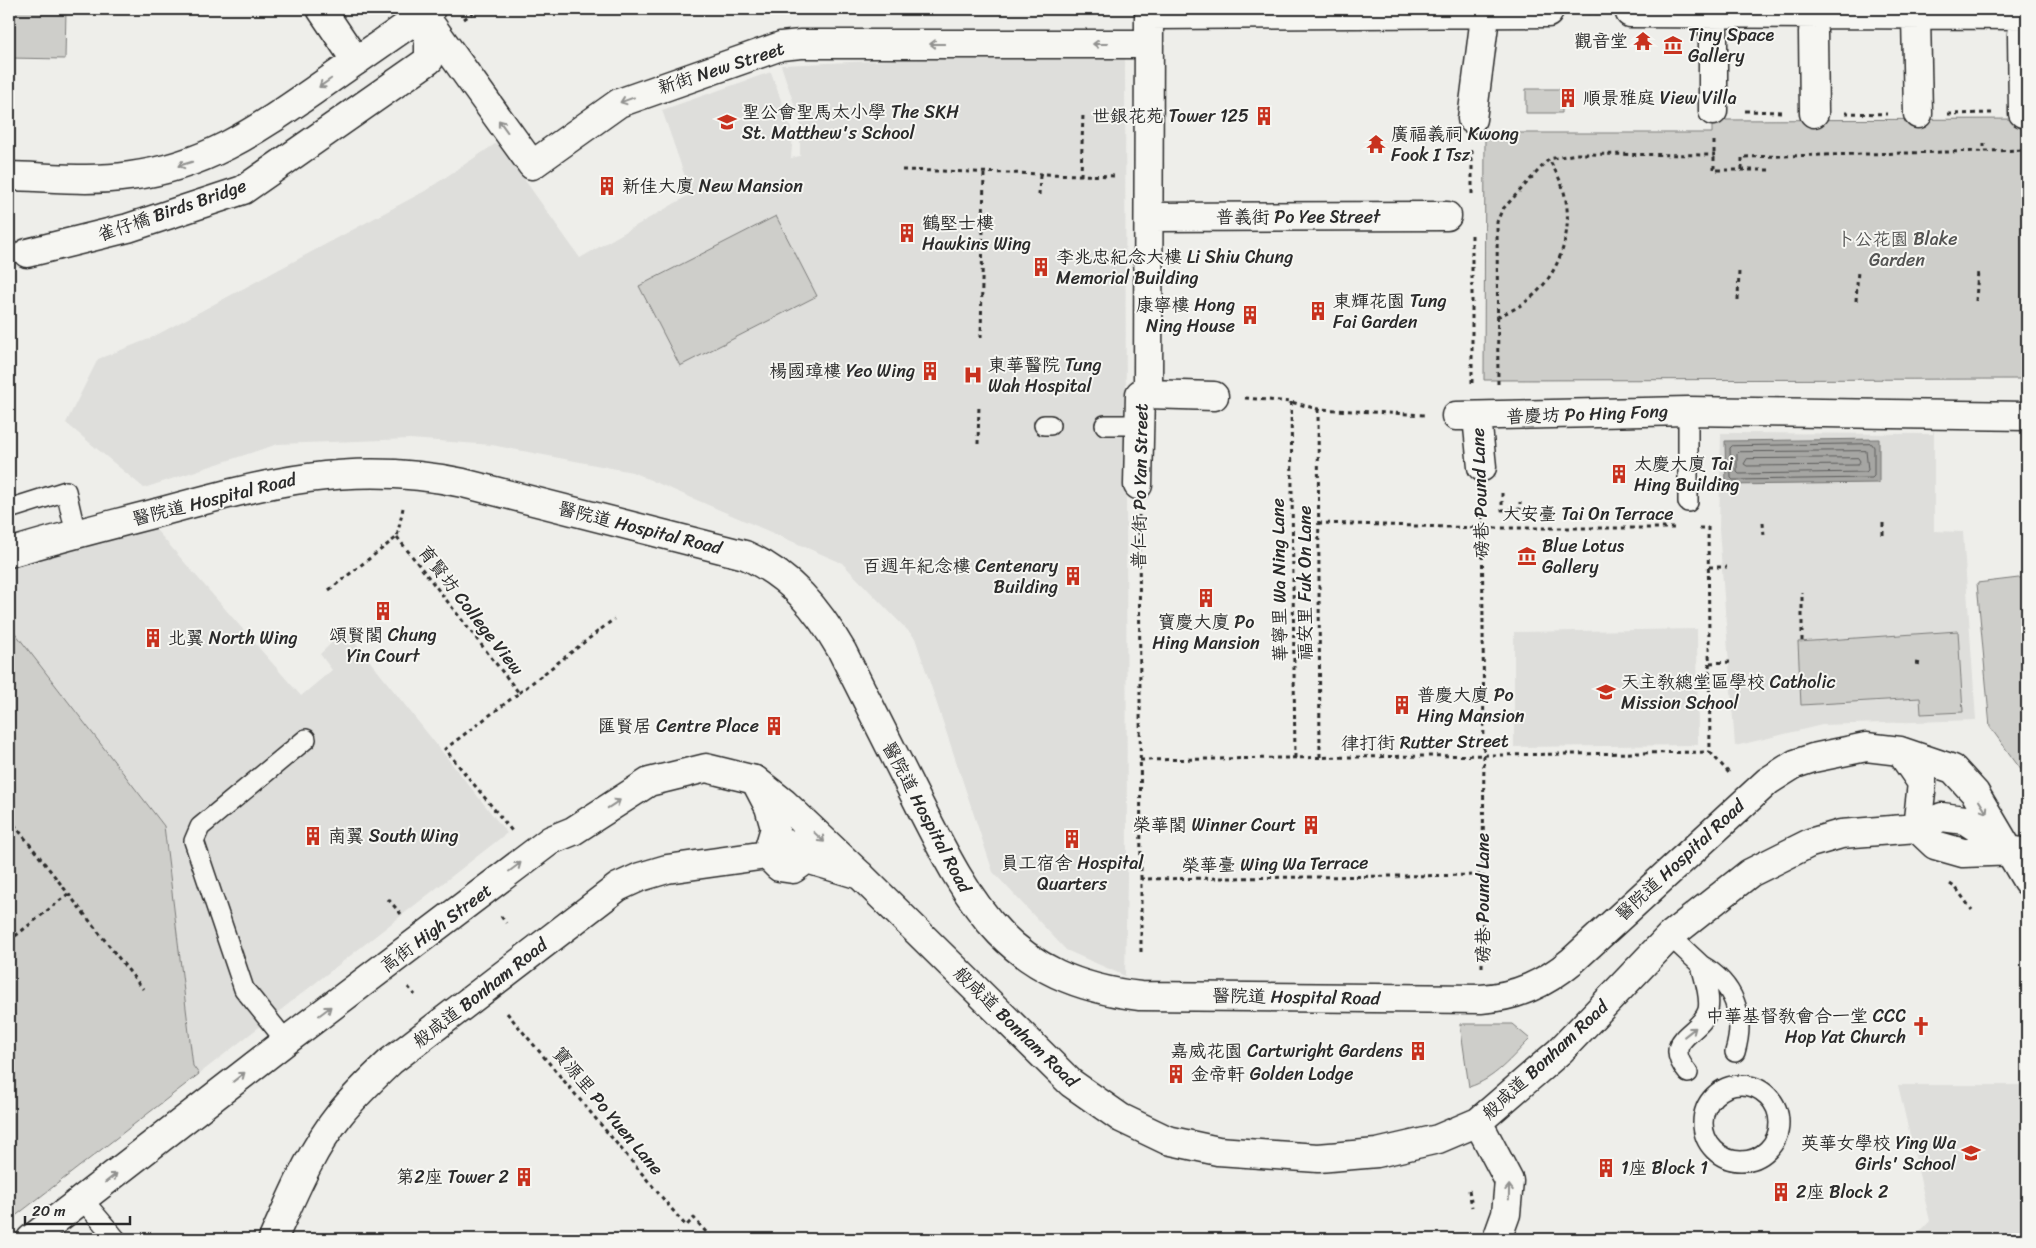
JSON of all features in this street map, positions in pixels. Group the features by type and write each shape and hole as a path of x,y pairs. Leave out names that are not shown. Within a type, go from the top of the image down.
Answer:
{"street":[{"path":"321,9 356,61"},
{"path":"9,176 93,179 130,176 166,169 202,158 237,142 269,122 427,11"},
{"name":"新街 New Street","path":"427,11 532,165 618,103 781,46 801,44 1148,44"},
{"name":"雀仔橋 Birds Bridge","path":"28,253 128,228 243,190 381,96 429,60 427,11"},
{"path":"1149,12 1486,11 1548,13"},
{"path":"1472,119 1486,11"},
{"name":"普仁街 Po Yan Street","path":"1138,485 1140,394 1148,394 1149,12"},
{"path":"1713,12 1713,111"},
{"path":"1630,13 1713,12 1916,16 2025,24 2023,113"},
{"path":"1916,16 1929,114"},
{"path":"1814,32 1814,113"},
{"name":"普義街 Po Yee Street","path":"1149,217 1447,216"},
{"path":"1148,394 1214,396"},
{"name":"普慶坊 Po Hing Fong","path":"1467,417 1688,411 2027,416"},
{"name":"磅巷 Pound Lane","path":"1467,417 1482,467"},
{"name":"醫院道 Hospital Road","path":"9,553 269,484 340,473 389,473 437,478 745,555 762,563 788,580 821,617 842,651 950,865 976,908 1006,939 1045,968 1082,984 1132,995 1481,999 1519,993 1546,981 1572,961 1749,796 1781,772 1813,758 1866,747 1900,751 1953,769 1975,793 2019,852 2027,881"},
{"path":"1900,751 1922,782 1917,828 1935,845 1963,853 2019,852"},
{"name":"高街 High Street","path":"31,1239 286,1041 551,840 573,831 649,782 706,768 755,780 784,803 860,875"},
{"path":"755,780 770,807 775,828 767,855"},
{"name":"般咸道 Bonham Road","path":"273,1239 295,1192 339,1115 391,1061 618,887 640,876 667,869 767,855 782,843 798,846 807,859 860,875 1071,1083 1121,1118 1167,1140 1218,1151 1318,1158 1377,1153 1438,1139 1478,1122 1560,1051 1670,936 1750,873 1810,843 1841,834 1917,828"},
{"path":"1478,1122 1509,1181 1506,1214 1497,1239"}],"lane":[{"path":"1688,411 1688,502"},
{"path":"1105,425 1140,425"},
{"path":"9,509 66,491 76,534"},
{"path":"286,1041 244,989 194,841 200,827 306,739"},
{"path":"1670,936 1701,965 1714,972 1734,996 1740,1025 1735,1052"},
{"path":"1688,1073 1682,1066 1678,1056 1679,1047 1683,1038 1704,1019 1708,1010 1708,1000 1701,965"},
{"path":"1734,1085 1747,1085 1760,1089 1770,1097 1777,1109 1780,1122 1777,1135 1770,1147 1760,1156 1748,1161 1734,1161 1722,1156 1711,1148 1704,1137 1702,1124 1704,1110 1711,1098 1721,1089 1734,1085"},
{"path":"83,1200 116,1239"}],"path":[{"path":"1548,13 1630,13"},
{"path":"1713,111 1714,170 1773,170"},
{"path":"1929,114 2023,113"},
{"path":"1081,176 1083,114"},
{"path":"1472,119 1472,206"},
{"path":"1984,143 1984,150"},
{"path":"1742,170 1742,157 2027,150"},
{"path":"1498,388 1497,222 1502,210 1549,159 1576,154 1714,155"},
{"path":"1497,317 1522,305 1542,287 1558,264 1566,237 1568,210 1562,183 1549,159"},
{"path":"902,170 1120,176"},
{"path":"981,338 984,172"},
{"path":"1039,195 1040,175"},
{"name":"磅巷 Pound Lane","path":"1467,417 1472,396 1472,225"},
{"path":"1738,300 1739,270"},
{"path":"1856,301 1858,270"},
{"path":"1976,301 1978,270"},
{"path":"1214,396 1291,402 1318,409 1467,417"},
{"name":"華寧里 Wa Ning Lane","path":"1291,402 1295,758"},
{"path":"978,444 979,404"},
{"name":"福安里 Fuk On Lane","path":"1318,409 1320,757"},
{"name":"磅巷 Pound Lane","path":"1482,467 1484,755 1482,969"},
{"name":"普仁街 Po Yan Street","path":"1138,485 1141,879"},
{"path":"1502,503 1502,510 1520,509 1520,502"},
{"name":"育賢坊 College View","path":"329,590 397,537 404,504"},
{"path":"1708,518 1710,752 1720,763"},
{"name":"大安臺 Tai On Terrace","path":"1318,523 1482,528 1678,528"},
{"path":"1763,523 1764,536"},
{"path":"1882,535 1883,523"},
{"name":"大安臺 Tai On Terrace","path":"1698,528 1708,528"},
{"name":"育賢坊 College View","path":"397,537 519,693 445,749 505,823"},
{"path":"1709,567 1727,567"},
{"path":"1802,592 1802,641"},
{"path":"519,693 614,619"},
{"path":"1710,664 1730,662"},
{"path":"1916,663 1922,664"},
{"name":"律打街 Rutter Street","path":"1140,760 1710,752"},
{"path":"9,818 143,989"},
{"name":"榮華臺 Wing Wa Terrace","path":"1141,879 1482,875"},
{"path":"1141,879 1141,952"},
{"path":"1943,880 1956,888 1972,910"},
{"path":"9,941 68,894"},
{"path":"388,899 402,915"},
{"path":"502,917 506,923"},
{"path":"410,990 415,995"},
{"name":"寶源里 Po Yuen Lane","path":"508,1014 686,1226 694,1218 712,1239"}],"shaded area":[{"path":"1125,50 1127,880 1125,976 1066,950 993,872 915,638 842,563 632,472 492,445 410,439 278,444 144,488 66,423 98,359 149,339 425,191 498,142 580,258 691,194 662,110 771,72 793,134 791,158 800,156 800,122 781,65"},
{"path":"1934,422 1934,531 1963,532 1976,720 1822,725 1735,746 1719,529 1721,433 1933,434"},
{"path":"151,524 301,696 332,670 320,654 345,630 507,833 199,1074 193,1066 164,826 9,625 9,565"},
{"name":"天主教總堂區學校 Catholic Mission School","path":"1697,629 1698,745 1514,747 1514,632"},
{"name":"英華女學校 Ying Wa Girls' School","path":"1898,1085 2027,1085 2027,1239 1913,1239 1930,1221"}],"green space":[{"path":"9,9 66,9 65,59 9,58"},
{"path":"1526,89 1562,89 1562,113 1526,113"},
{"name":"卜公花園 Blake Garden","path":"2027,119 2027,379 1484,380 1485,133 1712,133 1712,120"},
{"path":"776,216 817,296 680,366 639,286"},
{"path":"2027,577 2027,778 1990,727 1977,583"},
{"path":"9,625 164,826 193,1066 199,1074 9,1221"},
{"path":"1958,631 1963,712 1921,714 1920,698 1801,705 1798,642"},
{"path":"1460,1024 1512,1024 1530,1039 1495,1073 1469,1087"}],"water":[{"path":"1879,439 1879,483 1726,485 1725,441"}],"place":[{"name":"觀音堂","path":"1643,41"},
{"name":"Tiny Space Gallery","path":"1673,45"},
{"name":"順景雅庭 View Villa","path":"1568,98"},
{"name":"世銀花苑 Tower 125","path":"1264,116"},
{"name":"聖公會聖馬太小學 The SKH St. Matthew's School","path":"727,122"},
{"name":"廣福義祠 Kwong Fook I Tsz","path":"1376,144"},
{"name":"新佳大廈 New Mansion","path":"607,186"},
{"name":"鶴堅士樓 Hawkins Wing","path":"907,233"},
{"name":"李兆忠紀念大樓 Li Shiu Chung Memorial Building","path":"1041,267"},
{"name":"東輝花園 Tung Fai Garden","path":"1318,311"},
{"name":"康寧樓 Hong Ning House","path":"1250,315"},
{"name":"楊國璋樓 Yeo Wing","path":"930,371"},
{"name":"東華醫院 Tung Wah Hospital","path":"973,375"},
{"name":"太慶大廈 Tai Hing Building","path":"1619,474"},
{"name":"Blue Lotus Gallery","path":"1527,556"},
{"name":"百週年紀念樓 Centenary Building","path":"1073,576"},
{"name":"寶慶大廈 Po Hing Mansion","path":"1206,598"},
{"name":"頌賢閣 Chung Yin Court","path":"383,611"},
{"name":"北翼 North Wing","path":"153,638"},
{"name":"天主教總堂區學校 Catholic Mission School","path":"1606,692"},
{"name":"普慶大廈 Po Hing Mansion","path":"1402,705"},
{"name":"匯賢居 Centre Place","path":"774,726"},
{"name":"榮華閣 Winner Court","path":"1311,825"},
{"name":"南翼 South Wing","path":"313,836"},
{"name":"員工宿舍 Hospital Quarters","path":"1072,839"},
{"name":"中華基督教會合一堂 CCC Hop Yat Church","path":"1921,1026"},
{"name":"嘉威花園 Cartwright Gardens","path":"1418,1051"},
{"name":"金帝軒 Golden Lodge","path":"1176,1074"},
{"name":"英華女學校 Ying Wa Girls' School","path":"1971,1153"},
{"name":"1座 Block 1","path":"1606,1168"},
{"name":"第2座 Tower 2","path":"524,1177"},
{"name":"2座 Block 2","path":"1781,1192"}]}
